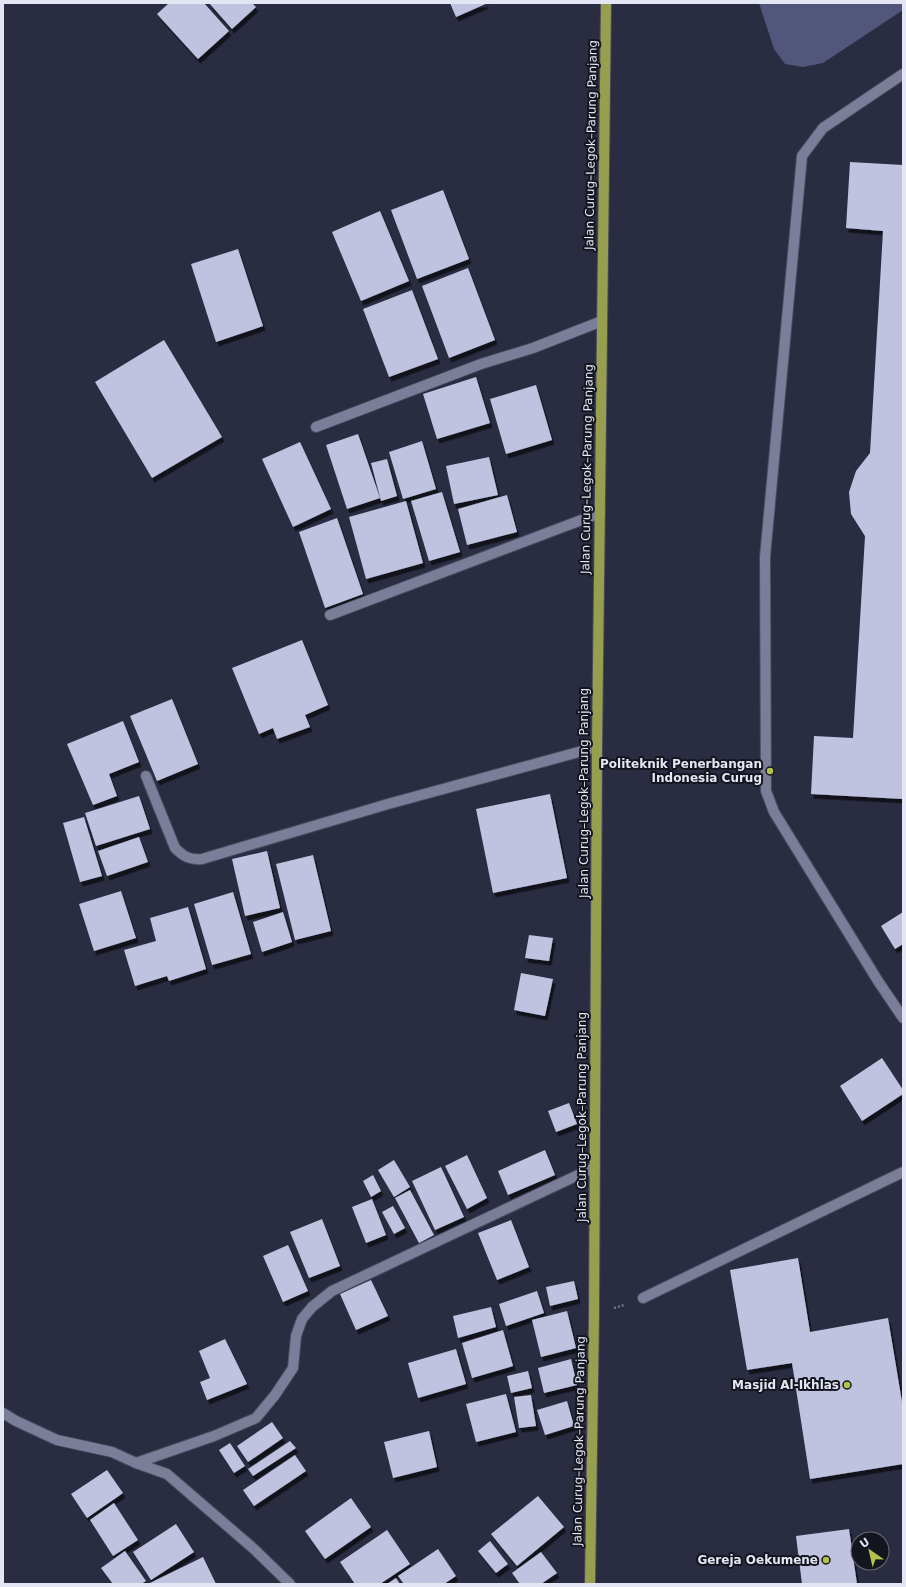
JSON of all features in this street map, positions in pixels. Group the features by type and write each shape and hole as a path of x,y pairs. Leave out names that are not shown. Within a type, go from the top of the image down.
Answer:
{"main road":[{"name":"Jalan Curug–Legok–Parung Panjang","path":"590,1584 594,1315 597,747 606,3"}],"street":[{"path":"903,74 823,128 802,156 765,565 766,791 774,812 878,981 903,1018"},
{"path":"316,427 481,364 533,348 602,321"},
{"path":"330,616 600,513"},
{"path":"146,776 175,848 182,856 192,860 202,859 388,804 597,747"},
{"path":"136,1463 214,1436 256,1418 275,1396 293,1368 296,1336 302,1319 312,1307 332,1291 595,1167"},
{"path":"643,1298 903,1172"},
{"path":"3,1413 16,1422 57,1440 112,1452 136,1463 167,1474 254,1549 290,1584"}],"path":[{"path":"594,1315 643,1298"}],"water":[{"path":"759,3 903,3 903,10 823,63 803,67 785,64 774,49"}],"building":[{"path":"169,3 204,3 229,31 198,59 157,14"},
{"path":"209,3 252,3 256,7 232,29"},
{"path":"450,3 488,3 456,17"},
{"path":"850,162 903,165 903,799 811,794 814,736 853,738 865,536 851,514 849,492 856,471 870,453 883,231 846,228"},
{"path":"443,190 469,259 417,279 391,210"},
{"path":"380,211 409,281 361,301 332,232"},
{"path":"238,249 263,326 216,342 191,264"},
{"path":"468,268 495,340 449,358 422,286"},
{"path":"412,290 438,359 389,377 363,309"},
{"path":"164,340 222,437 152,478 95,382"},
{"path":"476,377 490,423 437,439 423,394"},
{"path":"536,385 552,440 506,454 490,399"},
{"path":"358,434 380,498 347,509 326,445"},
{"path":"422,441 436,489 403,499 389,452"},
{"path":"300,442 331,509 293,527 262,459"},
{"path":"489,457 498,495 454,504 446,466"},
{"path":"387,459 397,496 381,501 371,463"},
{"path":"442,492 460,552 429,561 411,501"},
{"path":"507,495 517,532 467,545 458,509"},
{"path":"406,501 423,563 366,579 349,517"},
{"path":"337,518 363,594 325,608 299,532"},
{"path":"302,640 328,705 305,715 310,727 277,739 273,728 259,734 232,668"},
{"path":"172,699 198,764 157,781 130,716"},
{"path":"123,721 139,762 109,774 117,796 93,805 67,744"},
{"path":"550,794 567,878 493,893 476,809"},
{"path":"139,796 150,829 96,846 85,813"},
{"path":"84,817 102,876 80,882 63,823"},
{"path":"139,837 148,862 107,876 98,851"},
{"path":"267,851 280,908 245,916 232,859"},
{"path":"313,855 331,931 295,940 276,864"},
{"path":"121,891 136,938 94,951 79,904"},
{"path":"233,892 251,954 212,965 194,904"},
{"path":"188,907 206,969 169,981 167,976 135,986 124,950 156,941 150,918"},
{"path":"283,912 292,942 262,952 253,922"},
{"path":"903,912 903,944 895,949 881,926"},
{"path":"529,935 553,938 549,961 525,958"},
{"path":"521,973 553,979 545,1016 514,1010"},
{"path":"882,1058 903,1090 903,1094 862,1121 840,1086"},
{"path":"569,1103 577,1124 556,1132 548,1111"},
{"path":"545,1150 555,1175 508,1195 498,1171"},
{"path":"467,1155 487,1198 467,1209 445,1166"},
{"path":"394,1160 410,1187 394,1197 378,1170"},
{"path":"441,1167 464,1217 435,1230 412,1181"},
{"path":"373,1175 381,1191 371,1197 363,1181"},
{"path":"410,1190 434,1235 419,1243 395,1198"},
{"path":"372,1199 386,1235 366,1243 352,1207"},
{"path":"393,1206 405,1228 394,1234 382,1212"},
{"path":"322,1219 340,1266 309,1278 290,1232"},
{"path":"511,1220 529,1267 497,1280 478,1233"},
{"path":"288,1245 308,1291 283,1302 263,1256"},
{"name":"Masjid Al-Ikhlas","path":"798,1258 810,1332 888,1318 903,1408 903,1464 810,1479 792,1363 747,1370 730,1270"},
{"path":"371,1280 388,1316 356,1330 340,1294"},
{"path":"574,1281 578,1299 550,1306 546,1287"},
{"path":"537,1291 544,1313 506,1326 499,1304"},
{"path":"491,1307 496,1327 458,1338 453,1316"},
{"path":"567,1311 576,1348 541,1357 532,1320"},
{"path":"503,1330 513,1366 472,1378 462,1343"},
{"path":"225,1339 247,1384 207,1400 200,1382 210,1378 199,1351"},
{"path":"456,1349 466,1384 418,1398 408,1363"},
{"path":"571,1359 577,1385 544,1393 538,1368"},
{"path":"528,1371 532,1388 511,1393 507,1376"},
{"path":"506,1394 516,1432 476,1442 466,1404"},
{"path":"531,1395 536,1426 519,1428 514,1397"},
{"path":"567,1401 574,1426 545,1435 537,1410"},
{"path":"272,1422 283,1438 248,1462 237,1446"},
{"path":"429,1431 437,1467 393,1478 384,1442"},
{"path":"290,1441 296,1448 253,1476 248,1469"},
{"path":"230,1443 245,1466 234,1473 219,1450"},
{"path":"295,1455 306,1471 254,1506 243,1490"},
{"path":"107,1470 123,1493 87,1518 71,1494"},
{"path":"538,1496 564,1527 517,1566 491,1534"},
{"path":"351,1498 371,1527 325,1559 305,1531"},
{"path":"114,1503 138,1540 113,1556 90,1520"},
{"path":"176,1524 194,1552 151,1580 133,1552"},
{"name":"Gereja Oekumene","path":"849,1529 850,1571 855,1571 857,1584 802,1584 796,1536"},
{"path":"387,1530 410,1564 380,1584 355,1584 340,1562"},
{"path":"490,1541 508,1564 496,1573 478,1551"},
{"path":"438,1549 456,1576 444,1584 404,1584 398,1576"},
{"path":"125,1551 146,1581 141,1584 113,1584 101,1568"},
{"path":"541,1552 557,1573 541,1584 520,1584 512,1573"},
{"path":"203,1557 216,1584 150,1583"},
{"path":"396,1578 400,1584 387,1584"}],"place":[{"name":"Politeknik Penerbangan Indonesia Curug","path":"770,771"},
{"name":"Masjid Al-Ikhlas","path":"847,1385"},
{"name":"Gereja Oekumene","path":"826,1560"}]}
